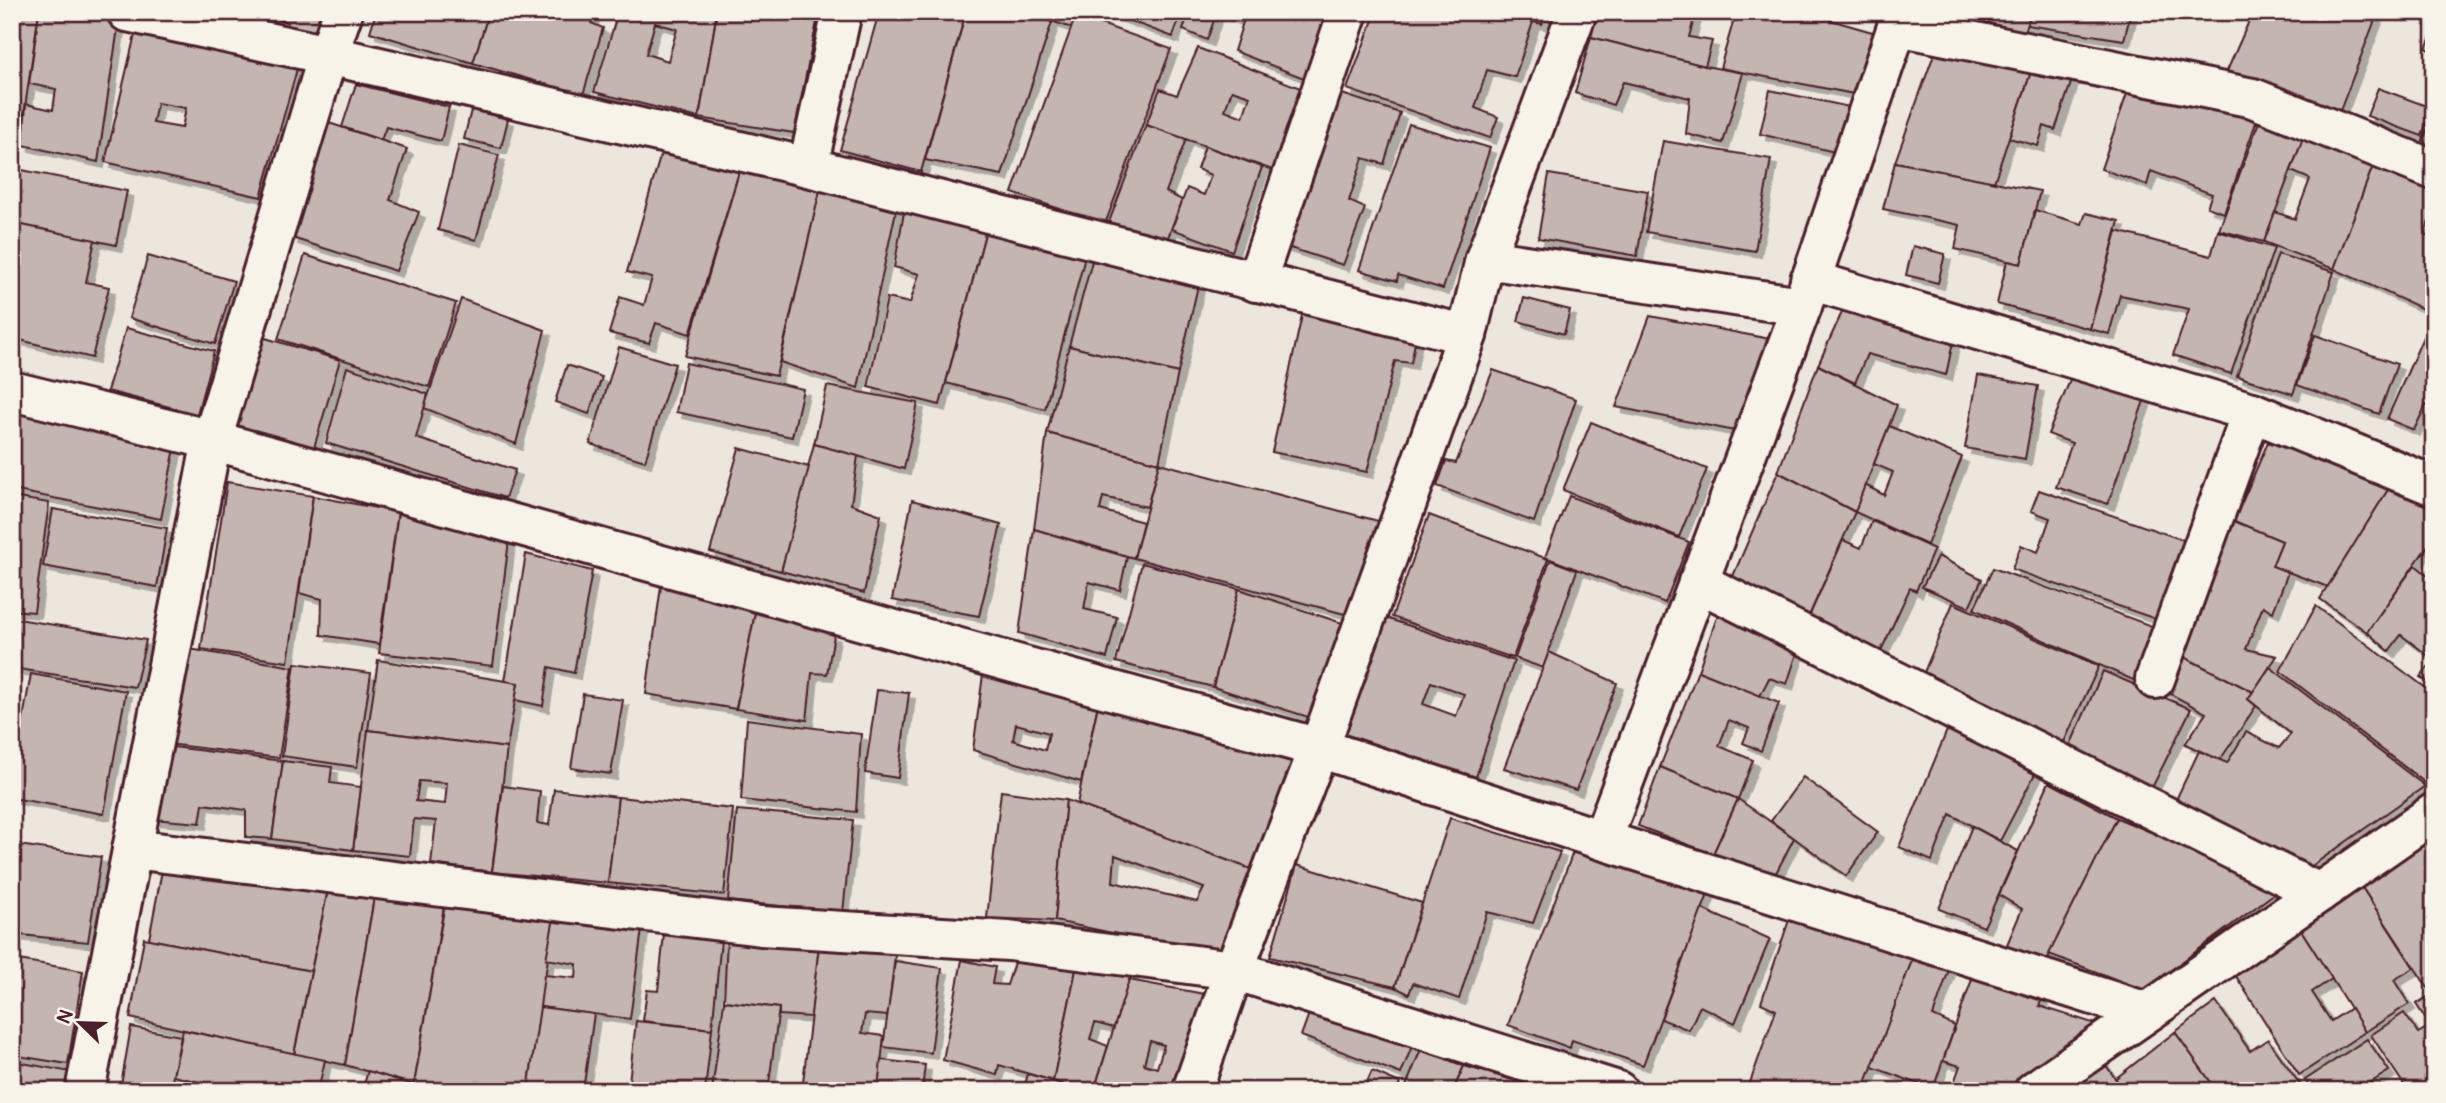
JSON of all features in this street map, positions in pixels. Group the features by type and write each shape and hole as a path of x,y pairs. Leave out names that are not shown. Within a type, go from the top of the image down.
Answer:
{"street":[{"path":"127,12 328,55 808,167 1467,335"},
{"path":"85,1091 212,440 343,12"},
{"path":"808,167 842,12"},
{"path":"1256,282 1348,12"},
{"path":"1192,1091 1234,970 1320,748 1467,335 1485,259 1577,12"},
{"path":"1602,840 1806,293 1900,19 2253,98 2434,170"},
{"path":"1485,259 1806,293 2252,412 2434,485"},
{"path":"12,391 212,440 1320,748 2147,1012"},
{"path":"2155,679 2252,412"},
{"path":"1698,582 2319,893"},
{"path":"2034,1091 2434,813"},
{"path":"132,849 761,926 1009,941 1234,970 1618,1091"}],"building":[{"path":"12,12 39,12 24,114 12,112"},
{"path":"39,12 64,12 119,21 98,162 23,145 26,104 53,110 56,89 29,84"},
{"path":"247,12 328,12 321,37 286,31 288,22"},
{"path":"376,12 489,12 473,63 370,32"},
{"path":"489,12 594,12 591,23 603,28 583,95 473,63"},
{"path":"618,12 717,12 699,118 594,92","holes":["655,23 677,29 668,61 646,54"]},
{"path":"717,12 819,12 794,133 699,118"},
{"path":"879,12 966,12 921,172 840,150"},
{"path":"966,12 1024,12 1052,22 1002,175 925,160"},
{"path":"1024,12 1104,12 1099,23 1076,15 1072,28"},
{"path":"1106,12 1181,12 1173,37"},
{"path":"1189,12 1217,12 1207,40 1183,30"},
{"path":"1217,12 1333,12 1314,82 1234,51 1243,22"},
{"path":"1376,12 1491,12 1533,22 1515,77 1487,70 1475,108 1498,117 1490,138 1347,89"},
{"path":"1491,12 1546,12 1542,24"},
{"path":"1598,12 1696,12 1689,37 1712,41 1705,66 1591,37"},
{"path":"1736,12 1803,12 1879,34 1854,94 1720,68"},
{"path":"1963,12 2032,12 2022,36"},
{"path":"2032,12 2131,12 2124,40 2027,25"},
{"path":"2253,12 2378,12 2338,116 2227,71"},
{"path":"1076,15 1171,49 1105,224 1012,193"},
{"path":"137,26 299,62 261,197 105,162","holes":["157,103 186,108 182,128 153,123"]},
{"path":"2434,30 2434,52 2426,48"},
{"path":"1591,37 1743,73 1723,143 1686,134 1690,98 1623,82 1613,105 1575,93"},
{"path":"1937,46 2034,63 1994,182 1895,162"},
{"path":"1198,48 1308,91 1278,172 1146,125 1160,89 1177,95","holes":["1232,90 1250,96 1243,117 1225,110"]},
{"path":"2034,63 2076,68 2055,130 2044,126 2038,146 2009,138"},
{"path":"356,84 449,107 441,141 386,127 381,140 342,127"},
{"path":"2130,85 2259,114 2224,213 2207,207 2212,194 2151,171 2147,185 2101,169"},
{"path":"2378,88 2432,108 2422,136 2367,116"},
{"path":"1770,90 1854,108 1843,154 1760,134"},
{"path":"1333,91 1400,113 1384,164 1363,158 1349,201 1365,208 1343,265 1281,245"},
{"path":"2264,108 2308,125 2264,242 2219,230"},
{"path":"471,110 508,119 501,148 464,139"},
{"path":"2434,113 2434,150 2421,145"},
{"path":"329,123 407,149 390,200 419,212 396,271 292,238"},
{"path":"1409,124 1490,148 1443,289 1398,275 1397,281 1359,270"},
{"path":"1146,125 1186,139 1166,192 1182,200 1167,240 1109,222"},
{"path":"2308,125 2373,166 2334,269 2264,242 2275,212 2295,219 2310,179 2291,171"},
{"path":"1663,141 1771,159 1755,251 1646,232"},
{"path":"664,143 742,162 690,334 656,323 649,343 609,333 620,297 644,305 652,278 627,272"},
{"path":"459,145 499,155 476,240 438,230"},
{"path":"1205,146 1262,167 1232,251 1172,229 1187,188 1204,195 1211,175 1197,169"},
{"path":"742,162 823,179 776,376 685,356"},
{"path":"1895,162 2040,191 2021,264 1955,249 1960,225 1883,209"},
{"path":"2373,166 2434,188 2434,209 2424,234 2434,239 2434,293 2427,311 2334,269"},
{"path":"12,168 127,191 116,245 12,223"},
{"path":"1549,174 1648,191 1637,256 1538,238"},
{"path":"821,186 897,206 858,388 780,362"},
{"path":"905,207 987,226 940,405 868,387 887,298 910,303 919,274 894,267"},
{"path":"2035,210 2082,224 2086,213 2119,221 2090,329 1997,304 2007,261 2021,264"},
{"path":"12,223 95,240 86,282 109,287 92,358 12,338"},
{"path":"987,226 1086,253 1045,409 946,383"},
{"path":"2117,231 2211,256 2218,231 2274,248 2231,374 2173,355 2189,309 2120,295 2109,334 2090,329"},
{"path":"1913,246 1945,254 1938,283 1906,275"},
{"path":"1095,250 1200,277 1178,373 1069,346"},
{"path":"2278,254 2334,272 2293,394 2237,376"},
{"path":"305,255 456,303 429,387 278,339"},
{"path":"148,256 234,281 215,344 129,318"},
{"path":"1524,298 1570,310 1564,334 1518,321"},
{"path":"461,299 545,330 516,444 424,408"},
{"path":"1304,306 1417,333 1411,363 1395,361 1367,472 1272,452"},
{"path":"1843,310 1953,342 1946,375 1867,354 1855,383 1818,365"},
{"path":"2434,312 2434,408 2426,405 2414,430 2387,419"},
{"path":"1650,316 1770,339 1735,431 1616,407"},
{"path":"126,328 214,351 197,414 107,391"},
{"path":"255,335 340,360 313,451 229,426"},
{"path":"2315,335 2397,364 2379,414 2297,385"},
{"path":"1069,346 1178,373 1159,463 1047,433"},
{"path":"619,347 675,364 645,461 590,444"},
{"path":"686,363 803,389 792,437 676,412"},
{"path":"567,365 602,377 589,414 555,402"},
{"path":"1818,365 1897,405 1855,512 1778,472"},
{"path":"347,367 428,394 416,438 515,470 505,498 326,443"},
{"path":"2075,368 2146,395 2108,504 2056,487 2072,443 2048,434"},
{"path":"1493,370 1576,399 1534,522 1437,486 1446,461 1456,463"},
{"path":"1978,375 2038,386 2025,459 1965,448"},
{"path":"827,386 918,403 904,469 814,444"},
{"path":"12,401 178,433 161,519 12,490"},
{"path":"1591,422 1707,469 1679,537 1563,490"},
{"path":"1889,426 1962,457 1927,545 1855,512 1865,485 1884,495 1893,472 1874,464"},
{"path":"1047,433 1159,463 1147,507 1103,497 1100,510 1143,522 1134,558 1034,529"},
{"path":"2268,442 2391,485 2328,587 2272,566 2282,541 2234,521"},
{"path":"814,444 858,456 851,504 881,515 864,593 781,571"},
{"path":"739,448 809,467 781,571 710,552"},
{"path":"1159,463 1382,522 1356,617 1134,558"},
{"path":"1778,472 1855,512 1806,623 1730,583"},
{"path":"2394,480 2434,497 2434,537 2367,632 2320,599"},
{"path":"227,482 313,496 288,662 201,649"},
{"path":"2039,490 2198,545 2170,624 2012,569 2021,545 2038,552 2050,518 2031,511"},
{"path":"313,496 398,512 379,644 321,635 322,599 299,593"},
{"path":"1569,496 1689,542 1665,603 1545,557"},
{"path":"12,497 49,503 34,612 12,610"},
{"path":"912,500 1001,525 979,616 892,600"},
{"path":"53,509 167,528 157,587 43,566"},
{"path":"398,512 510,533 493,666 379,653"},
{"path":"1429,515 1548,559 1513,658 1392,617"},
{"path":"1872,521 1934,549 1916,591 1910,588 1880,653 1804,628 1843,540 1861,548"},
{"path":"2234,521 2282,541 2272,566 2288,572 2273,612 2263,606 2246,649 2277,656 2253,692 2182,656"},
{"path":"1034,529 1127,557 1120,590 1089,582 1084,609 1117,617 1107,658 1019,633"},
{"path":"526,554 592,571 574,673 549,667 543,706 515,700 518,683 505,681"},
{"path":"1938,556 1982,579 1969,607 1922,587"},
{"path":"1550,560 1577,570 1543,668 1515,658"},
{"path":"1142,563 1239,589 1213,687 1116,662"},
{"path":"2415,565 2434,580 2434,660 2401,635 2389,651 2367,632"},
{"path":"1993,568 2168,632 2142,684 1974,609"},
{"path":"662,579 756,608 736,709 646,694"},
{"path":"1239,589 1351,626 1321,721 1213,687"},
{"path":"1722,603 1801,641 1787,684 1769,678 1760,696 1698,671"},
{"path":"1953,603 2099,666 2059,753 1922,677"},
{"path":"2316,606 2434,694 2434,782 2428,785 2280,671"},
{"path":"756,608 834,635 827,674 812,673 807,720 736,709"},
{"path":"1383,617 1514,661 1476,777 1341,733","holes":["1431,682 1464,694 1456,716 1423,704"]},
{"path":"12,618 146,640 135,687 12,668"},
{"path":"184,648 293,667 279,758 168,744"},
{"path":"1549,652 1617,683 1576,790 1504,768"},
{"path":"2182,656 2253,692 2248,699 2256,706 2220,760 2185,744 2206,713 2161,689"},
{"path":"378,660 518,683 507,748 368,730"},
{"path":"2434,660 2434,686 2420,677"},
{"path":"295,663 371,673 357,767 282,756"},
{"path":"984,667 1099,700 1081,782 973,750","holes":["1016,724 1049,733 1045,750 1013,740"]},
{"path":"2270,667 2425,786 2299,875 2173,806 2199,751 2227,763 2246,732 2279,748 2291,734 2248,699"},
{"path":"1698,671 1779,703 1761,751 1743,743 1749,728 1729,720 1719,746 1753,760 1738,799 1660,767"},
{"path":"2103,671 2191,709 2147,798 2065,757"},
{"path":"31,674 126,691 104,814 12,798 12,780"},
{"path":"877,690 909,693 898,778 865,773"},
{"path":"583,694 623,700 611,774 571,768"},
{"path":"1099,700 1301,763 1264,874 1077,804"},
{"path":"747,719 861,734 856,812 741,800"},
{"path":"1950,723 2039,766 2000,841 1950,814 1932,861 1899,847"},
{"path":"368,730 507,748 492,872 431,864 436,821 414,819 410,856 353,850","holes":["419,781 447,783 445,804 416,801"]},
{"path":"165,746 283,761 272,839 246,837 246,810 203,804 200,823 152,819"},
{"path":"283,761 332,767 330,783 361,787 353,850 272,839"},
{"path":"1660,767 1738,799 1713,854 1638,826"},
{"path":"1803,777 1878,832 1846,876 1771,821"},
{"path":"2049,782 2117,818 2046,962 2006,947 2022,909 1999,895"},
{"path":"503,786 540,791 537,823 549,825 554,789 618,797 608,883 492,872"},
{"path":"1001,791 1066,800 1055,921 987,918"},
{"path":"618,797 733,809 724,895 608,883"},
{"path":"1738,799 1794,838 1776,873 1713,854"},
{"path":"1066,800 1264,874 1232,958 1055,921","holes":["1115,855 1204,888 1197,902 1113,882"]},
{"path":"737,810 853,820 843,912 728,901"},
{"path":"1450,818 1560,852 1533,923 1487,912 1459,999 1413,983 1409,994 1395,987"},
{"path":"2117,818 2283,887 2144,990 2049,954"},
{"path":"1972,826 2018,851 1984,927 1939,909"},
{"path":"2426,839 2434,850 2434,984 2428,988 2359,883"},
{"path":"12,844 101,857 88,942 12,934"},
{"path":"1576,844 1710,889 1643,1065 1572,1040 1570,1048 1508,1025"},
{"path":"163,865 328,890 311,971 149,939"},
{"path":"1297,865 1422,903 1395,987 1270,957"},
{"path":"2359,883 2414,968 2394,980 2409,1004 2365,1032 2297,924"},
{"path":"328,890 374,898 345,1065 294,1054"},
{"path":"374,898 444,906 414,1085 345,1065"},
{"path":"445,903 503,917 506,908 554,918 528,1091 433,1091 414,1085"},
{"path":"1702,909 1770,939 1735,1023 1700,1006 1689,1030 1661,1019"},
{"path":"1790,917 1914,955 1863,1091 1747,1091 1776,1010 1761,1003"},
{"path":"554,918 642,929 630,1019 540,1007 544,975 576,978 577,964 546,959"},
{"path":"2299,927 2332,979 2312,992 2331,1021 2351,1008 2365,1032 2299,1075 2232,970"},
{"path":"664,934 721,940 712,1029 643,1021 647,990 658,991"},
{"path":"144,938 311,971 294,1054 130,1018"},
{"path":"727,939 819,946 811,1017 779,1015 779,1008 724,1001"},
{"path":"819,946 895,955 888,1016 865,1014 862,1033 884,1036 878,1090 802,1091"},
{"path":"1018,950 1078,960 1053,1081 999,1065 997,1075 943,1060 962,960 995,967 992,984 1007,985"},
{"path":"1914,955 1950,967 1933,1016 1955,1026 1933,1089 1872,1067"},
{"path":"19,960 83,971 68,1064 12,1055 12,1000"},
{"path":"1078,960 1132,974 1114,1028 1095,1023 1090,1039 1108,1046 1094,1091 1081,1091 1053,1081"},
{"path":"895,961 942,968 931,1053 883,1047"},
{"path":"1976,968 2045,992 2039,1006 2096,1024 2003,1091 1951,1091 1960,1066 1943,1061"},
{"path":"1129,980 1215,996 1185,1091 1094,1091","holes":["1150,1041 1164,1045 1157,1068 1144,1064"]},
{"path":"2434,993 2434,1091 2408,1091 2371,1035 2404,1013 2418,1033 2430,1026 2416,1004"},
{"path":"724,1001 779,1008 768,1091 712,1091"},
{"path":"2216,1002 2250,1051 2268,1039 2301,1086 2294,1091 2217,1091 2175,1032"},
{"path":"540,1007 594,1014 583,1091 528,1091"},
{"path":"1311,1008 1412,1046 1401,1074 1301,1036"},
{"path":"636,1021 712,1029 705,1091 628,1091"},
{"path":"131,1027 181,1036 170,1091 120,1091"},
{"path":"183,1030 325,1060 318,1091 241,1091 173,1076"},
{"path":"2175,1032 2217,1091 2124,1091 2115,1079"},
{"path":"2367,1039 2389,1071 2370,1083 2376,1091 2312,1091 2305,1080"},
{"path":"1421,1049 1464,1066 1453,1091 1404,1091"},
{"path":"881,1060 925,1065 922,1091 878,1090"},
{"path":"12,1061 71,1072 68,1091 12,1091"},
{"path":"2103,1061 2124,1091 2063,1091"},
{"path":"1464,1066 1547,1090 1453,1091"},
{"path":"368,1071 414,1085 433,1091 362,1091"},
{"path":"1372,1071 1400,1083 1397,1091 1363,1091"},
{"path":"1028,1074 1053,1081 1081,1091 1023,1091"},
{"path":"214,1085 241,1091 213,1091"}]}
